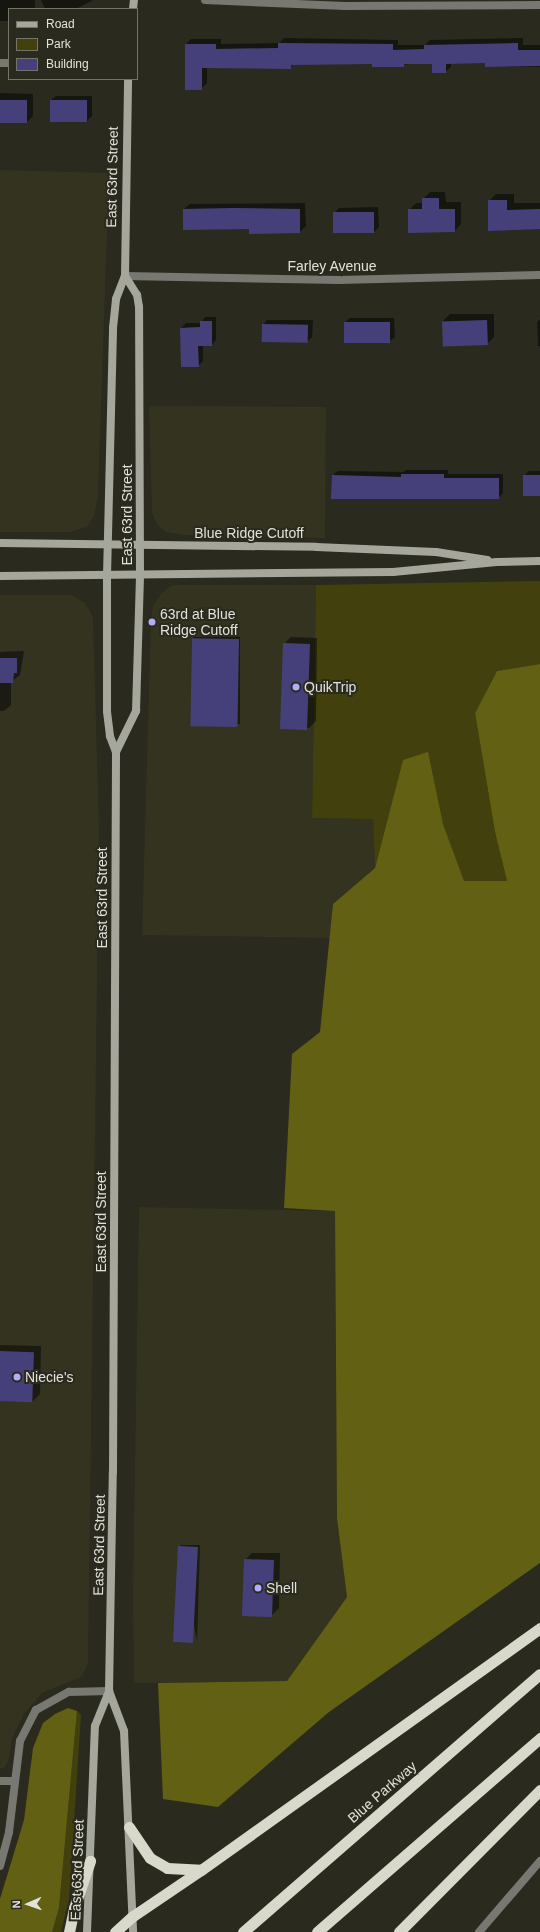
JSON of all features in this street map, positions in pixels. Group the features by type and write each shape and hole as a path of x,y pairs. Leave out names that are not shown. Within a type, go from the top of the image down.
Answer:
{"highway":[{"path":"115,1932 133,1916 201,1870 540,1628"},
{"name":"Blue Parkway","path":"243,1932 540,1674"},
{"path":"317,1932 540,1738"},
{"path":"399,1932 540,1790"},
{"path":"129,1827 150,1858 167,1868 201,1870"},
{"path":"69,1932 90,1861"}],"main road":[{"name":"East 63rd Street","path":"87,1932 95,1726 109,1692 113,1472 116,752 110,736 107,711 107,576 113,328 116,299 125,276 128,80"},
{"name":"East 63rd Street","path":"116,752 136,711 140,576 139,307 137,295 125,276"},
{"name":"Blue Ridge Cutoff","path":"0,543 316,547 428,551 497,562"},
{"name":"Blue Ridge Cutoff","path":"0,576 140,576 392,572 497,562 540,561"},
{"name":"East 63rd Street","path":"109,1692 124,1731 133,1932"}],"street":[{"path":"205,0 345,6 540,5"},
{"name":"Farley Avenue","path":"125,276 339,280 540,274"},
{"path":"0,1866 9,1832 20,1741 36,1710 69,1692 109,1692"},
{"path":"0,1782 15,1781"},
{"path":"479,1932 540,1861"}],"shaded area":[{"path":"0,170 109,173 98,495 94,516 87,527 70,532 0,532"},
{"path":"149,406 326,407 325,538 182,535 166,532 157,524 152,513"},
{"path":"172,585 316,585 312,818 373,819 375,868 333,904 330,938 142,935 151,617 153,606 161,594"},
{"path":"0,595 71,595 85,603 93,617 99,829 88,1664 81,1677 42,1693 24,1714 12,1738 9,1759 4,1768 0,1769"},
{"path":"540,664 540,1563 329,1712 218,1807 163,1799 158,1683 287,1681 347,1597 337,1518 335,1211 284,1208 292,1054 320,1032 333,904 375,868 403,760 428,752 443,824 464,881 507,881 495,832 475,713 497,671"},
{"path":"139,1207 335,1211 337,1518 347,1597 287,1681 134,1683 133,1595"},
{"path":"68,1708 77,1711 59,1908 52,1932 0,1932 0,1899 24,1820 33,1748 43,1723 55,1714"}],"green space":[{"path":"540,581 540,664 497,671 475,713 495,832 507,881 464,882 443,824 403,760 375,868 373,819 312,818 316,585"},
{"path":"77,1711 81,1715 69,1899 61,1932 52,1932 59,1908"}],"building":[{"path":"278,43 393,44 393,50 424,49 424,45 518,43 518,50 540,50 540,66 485,67 485,63 446,64 446,73 432,73 432,64 404,64 404,67 372,67 372,64 291,65 291,69 202,68 202,90 185,90 185,44 216,44 216,49 278,48"},
{"path":"0,100 27,100 27,123 0,123"},
{"path":"50,100 87,100 87,122 50,122"},
{"path":"422,198 439,198 439,209 455,209 455,232 408,233 408,209 422,209"},
{"path":"488,200 507,200 507,210 540,209 540,229 488,231"},
{"path":"183,209 300,209 300,233 249,234 249,229 183,230"},
{"path":"333,212 374,212 374,233 333,233"},
{"path":"487,320 488,345 443,347 442,322"},
{"path":"200,321 212,321 212,346 198,346 199,367 181,367 180,328 200,327"},
{"path":"344,322 390,322 390,343 344,343"},
{"path":"262,324 308,325 308,343 262,342"},
{"path":"401,474 444,474 444,478 499,478 499,499 331,499 332,475 401,477"},
{"path":"523,475 540,475 540,496 523,496"},
{"path":"192,638 239,639 237,727 190,726"},
{"name":"QuikTrip","path":"283,643 310,644 307,730 280,729"},
{"path":"0,658 17,658 17,673 14,673 13,683 0,683"},
{"name":"Niecie's","path":"0,1351 34,1352 32,1402 0,1401"},
{"path":"178,1546 198,1547 193,1643 173,1642"},
{"name":"Shell","path":"244,1559 274,1560 272,1617 242,1616"}],"place":[{"name":"63rd at Blue Ridge Cutoff","path":"152,622"},
{"name":"QuikTrip","path":"296,687"},
{"name":"Niecie's","path":"17,1377"},
{"name":"Shell","path":"258,1588"}]}
